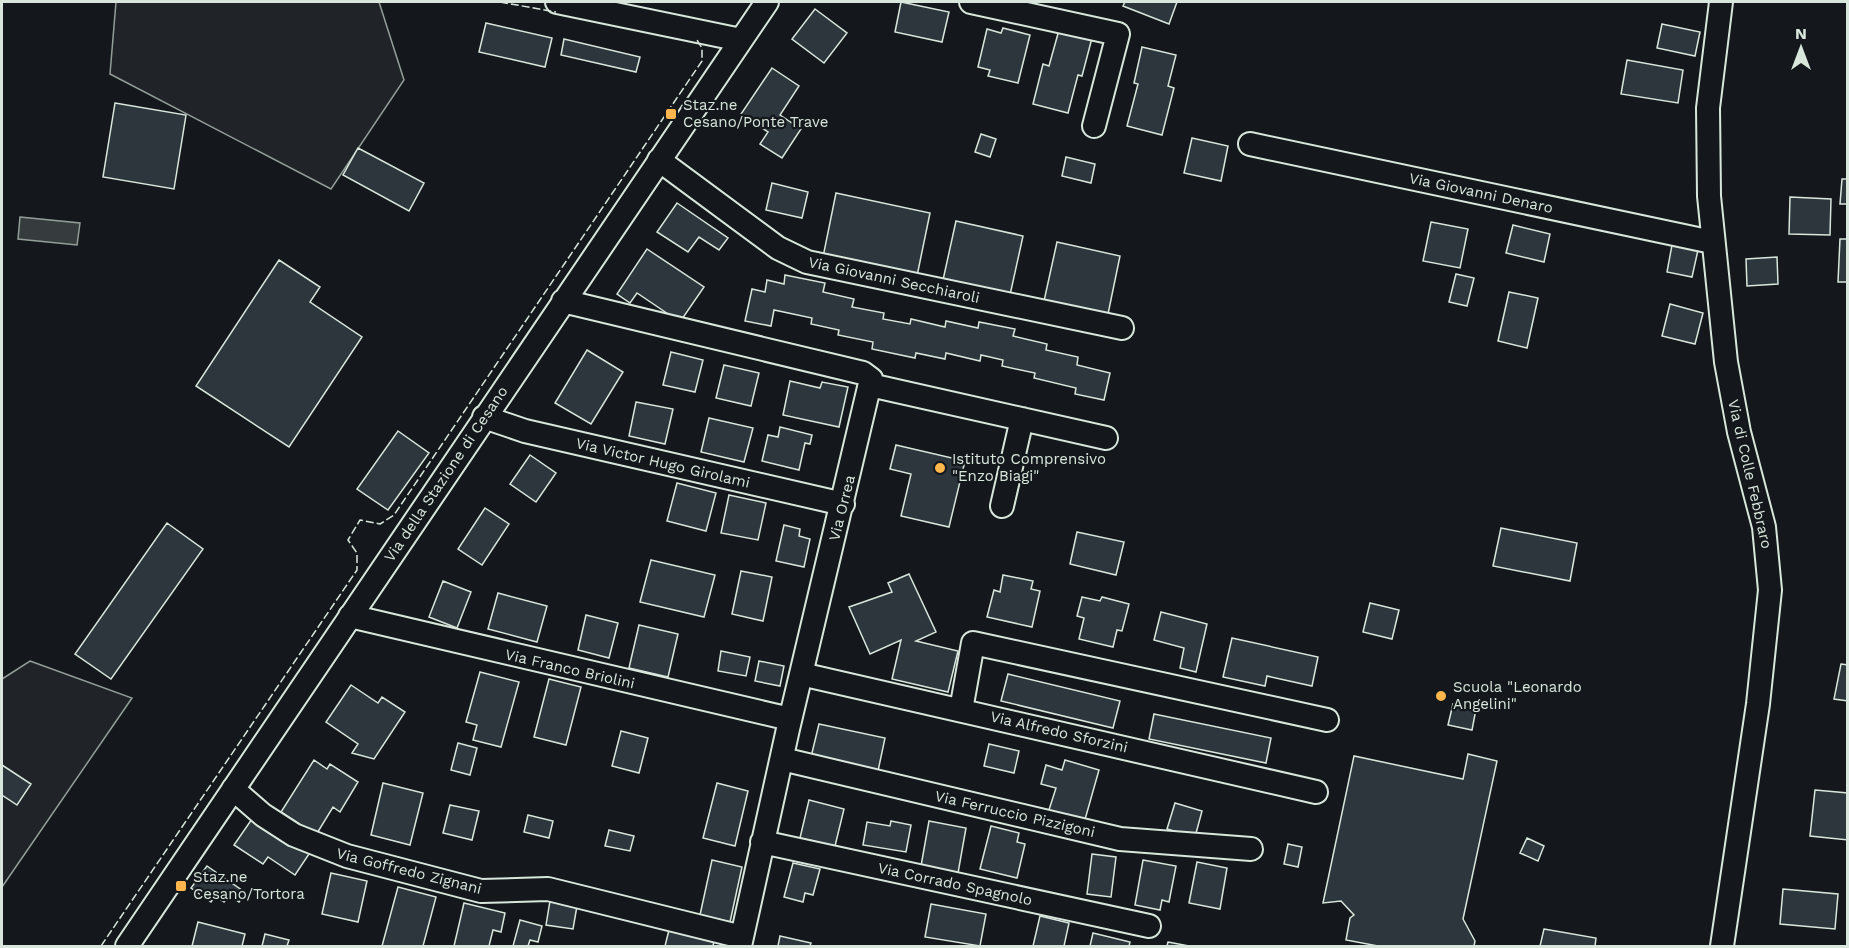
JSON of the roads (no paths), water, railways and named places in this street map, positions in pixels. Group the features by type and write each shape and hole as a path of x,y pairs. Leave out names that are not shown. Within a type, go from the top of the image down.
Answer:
{"street":[{"path":"557,2 741,40"},
{"name":"Via della Stazione di Cesano","path":"127,946 767,2"},
{"path":"971,2 1118,34 1094,126"},
{"name":"Via di Colle Febbraro","path":"1721,2 1708,108 1707,160 1712,243 1726,362 1739,432 1764,527 1770,590 1758,704 1722,946"},
{"name":"Via Giovanni Denaro","path":"1250,144 1712,243"},
{"name":"Via Giovanni Secchiaroli","path":"659,160 778,248 807,262 1122,328"},
{"path":"563,301 863,373 869,377 870,385 1107,438"},
{"name":"Via Orrea","path":"741,942 790,719 870,385"},
{"name":"Via Victor Hugo Girolami","path":"484,417 525,431 843,504"},
{"path":"1002,506 1022,419"},
{"name":"Via Franco Briolini","path":"350,616 790,719"},
{"path":"961,710 974,643 1327,720"},
{"name":"Via Alfredo Sforzini","path":"801,674 1316,792"},
{"name":"Via Ferruccio Pizzigoni","path":"782,759 1120,839 1251,849"},
{"name":"Via Goffredo Zignani","path":"233,789 263,815 294,835 347,856 485,891 548,889 741,942"},
{"name":"Via Corrado Spagnolo","path":"762,842 1149,926"}],"place":[{"name":"Staz.ne Cesano/Ponte Trave","path":"671,114"},
{"name":"Istituto Comprensivo \"Enzo Biagi\"","path":"940,468"},
{"name":"Scuola \"Leonardo Angelini\"","path":"1441,696"},
{"name":"Staz.ne Cesano/Tortora","path":"181,886"}]}
